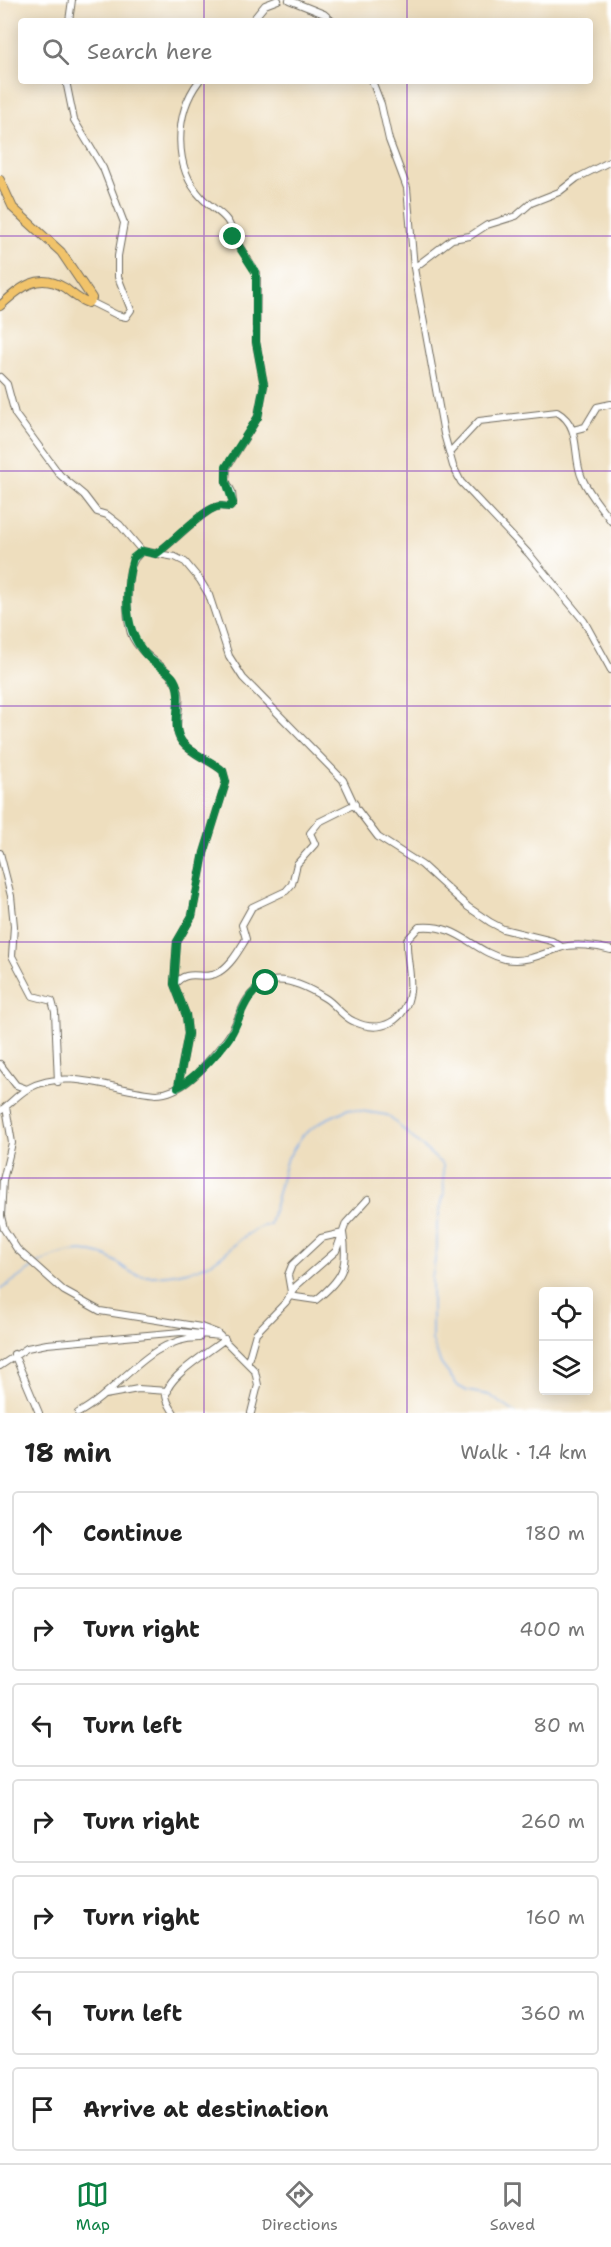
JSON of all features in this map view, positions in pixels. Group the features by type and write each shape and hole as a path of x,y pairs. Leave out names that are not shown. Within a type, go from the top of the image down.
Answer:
{"main road":[{"path":"0,180 13,208 64,256 92,298 91,302 83,301 49,280 38,280 16,291 0,306"}],"street":[{"path":"69,18 72,0"},
{"path":"254,18 265,5 278,0"},
{"path":"289,0 329,18"},
{"path":"67,84 74,120 103,168 124,223 117,277 131,305 130,312 126,317 120,317 91,302"},
{"path":"156,554 176,540 196,519 218,506 230,507 233,503 226,481 226,467 258,417 263,400 264,385 256,342 256,273 233,237 223,213 203,200 191,185 185,170 181,147 181,117 198,84"},
{"path":"373,84 381,104 389,140 407,188 414,268 444,434 461,482 529,554 584,621 611,670"},
{"path":"414,268 452,239 470,236 487,225 516,216 531,203 559,192 577,178 611,162"},
{"path":"0,377 7,384 15,414 60,475 84,495 97,512 106,514 120,525 142,551 175,557 185,562 200,580 209,595 229,656 243,678 343,780 363,820 378,837 422,865 468,907 490,922 503,929 552,941 562,947"},
{"path":"573,430 585,427 597,406 611,404"},
{"path":"450,452 472,426 489,418 557,412 564,416 573,430 581,476 611,521"},
{"path":"142,551 133,558 129,573 128,594 132,637 149,658 173,677 180,693 178,734 182,743 223,771 226,782 204,853 192,916 177,942 174,984 186,1015 188,1034 178,1087"},
{"path":"174,984 187,974 218,973 232,961 238,947 246,939 242,924 252,907 286,891 292,884 297,864 315,844 310,833 319,822 355,804"},
{"path":"0,853 14,926 12,956 33,996 52,1001 55,1012 59,1055 58,1082"},
{"path":"0,1111 27,1089 58,1082 91,1081 156,1094 178,1087 190,1079 226,1040 232,1032 242,1006 252,993 270,982 288,982 324,997 351,1021 381,1027 394,1023 407,1007 411,972 407,940 417,928 443,928 505,959 534,957 562,947 598,947 611,950"},
{"path":"0,1064 16,1085 27,1089"},
{"path":"6,1107 12,1143 3,1180 1,1216 7,1235 29,1262 64,1291 100,1311 201,1327 223,1338 248,1361 258,1381 251,1413"},
{"path":"248,1361 256,1333 290,1294 336,1251 346,1223 368,1199"},
{"path":"290,1294 288,1275 292,1265 321,1238 343,1233"},
{"path":"290,1294 316,1300 331,1288 341,1275 347,1256 343,1233"},
{"path":"0,1366 14,1354 27,1348 47,1344 151,1337 181,1332 223,1338"},
{"path":"78,1413 104,1395 142,1360 170,1343 192,1338 223,1338"},
{"path":"174,1413 167,1400 168,1391 192,1363 223,1338"},
{"path":"14,1354 39,1413"},
{"path":"104,1395 138,1389 168,1391"}],"waterway":[{"path":"38,1264 52,1257 84,1251 108,1257 130,1272 144,1276 180,1273 206,1265 220,1257 249,1233 270,1224 286,1161 302,1136 322,1121 348,1109 387,1115 443,1165 444,1193 437,1224 437,1248 432,1278 432,1340 441,1364 458,1386 467,1391 489,1395 516,1413"},
{"path":"0,1290 34,1267"}],"route":[{"path":"233,237 256,273 257,357 264,385 258,417 226,467 226,481 232,492 233,503 230,507 218,506 196,519 183,534 156,554 142,551 133,558 129,573 129,622 132,637 149,658 173,677 180,693 178,734 182,743 214,763 223,771 226,782 204,853 192,916 177,942 174,984 186,1015 188,1034 178,1087 190,1079 226,1040 232,1032 243,1003 266,983"}]}
